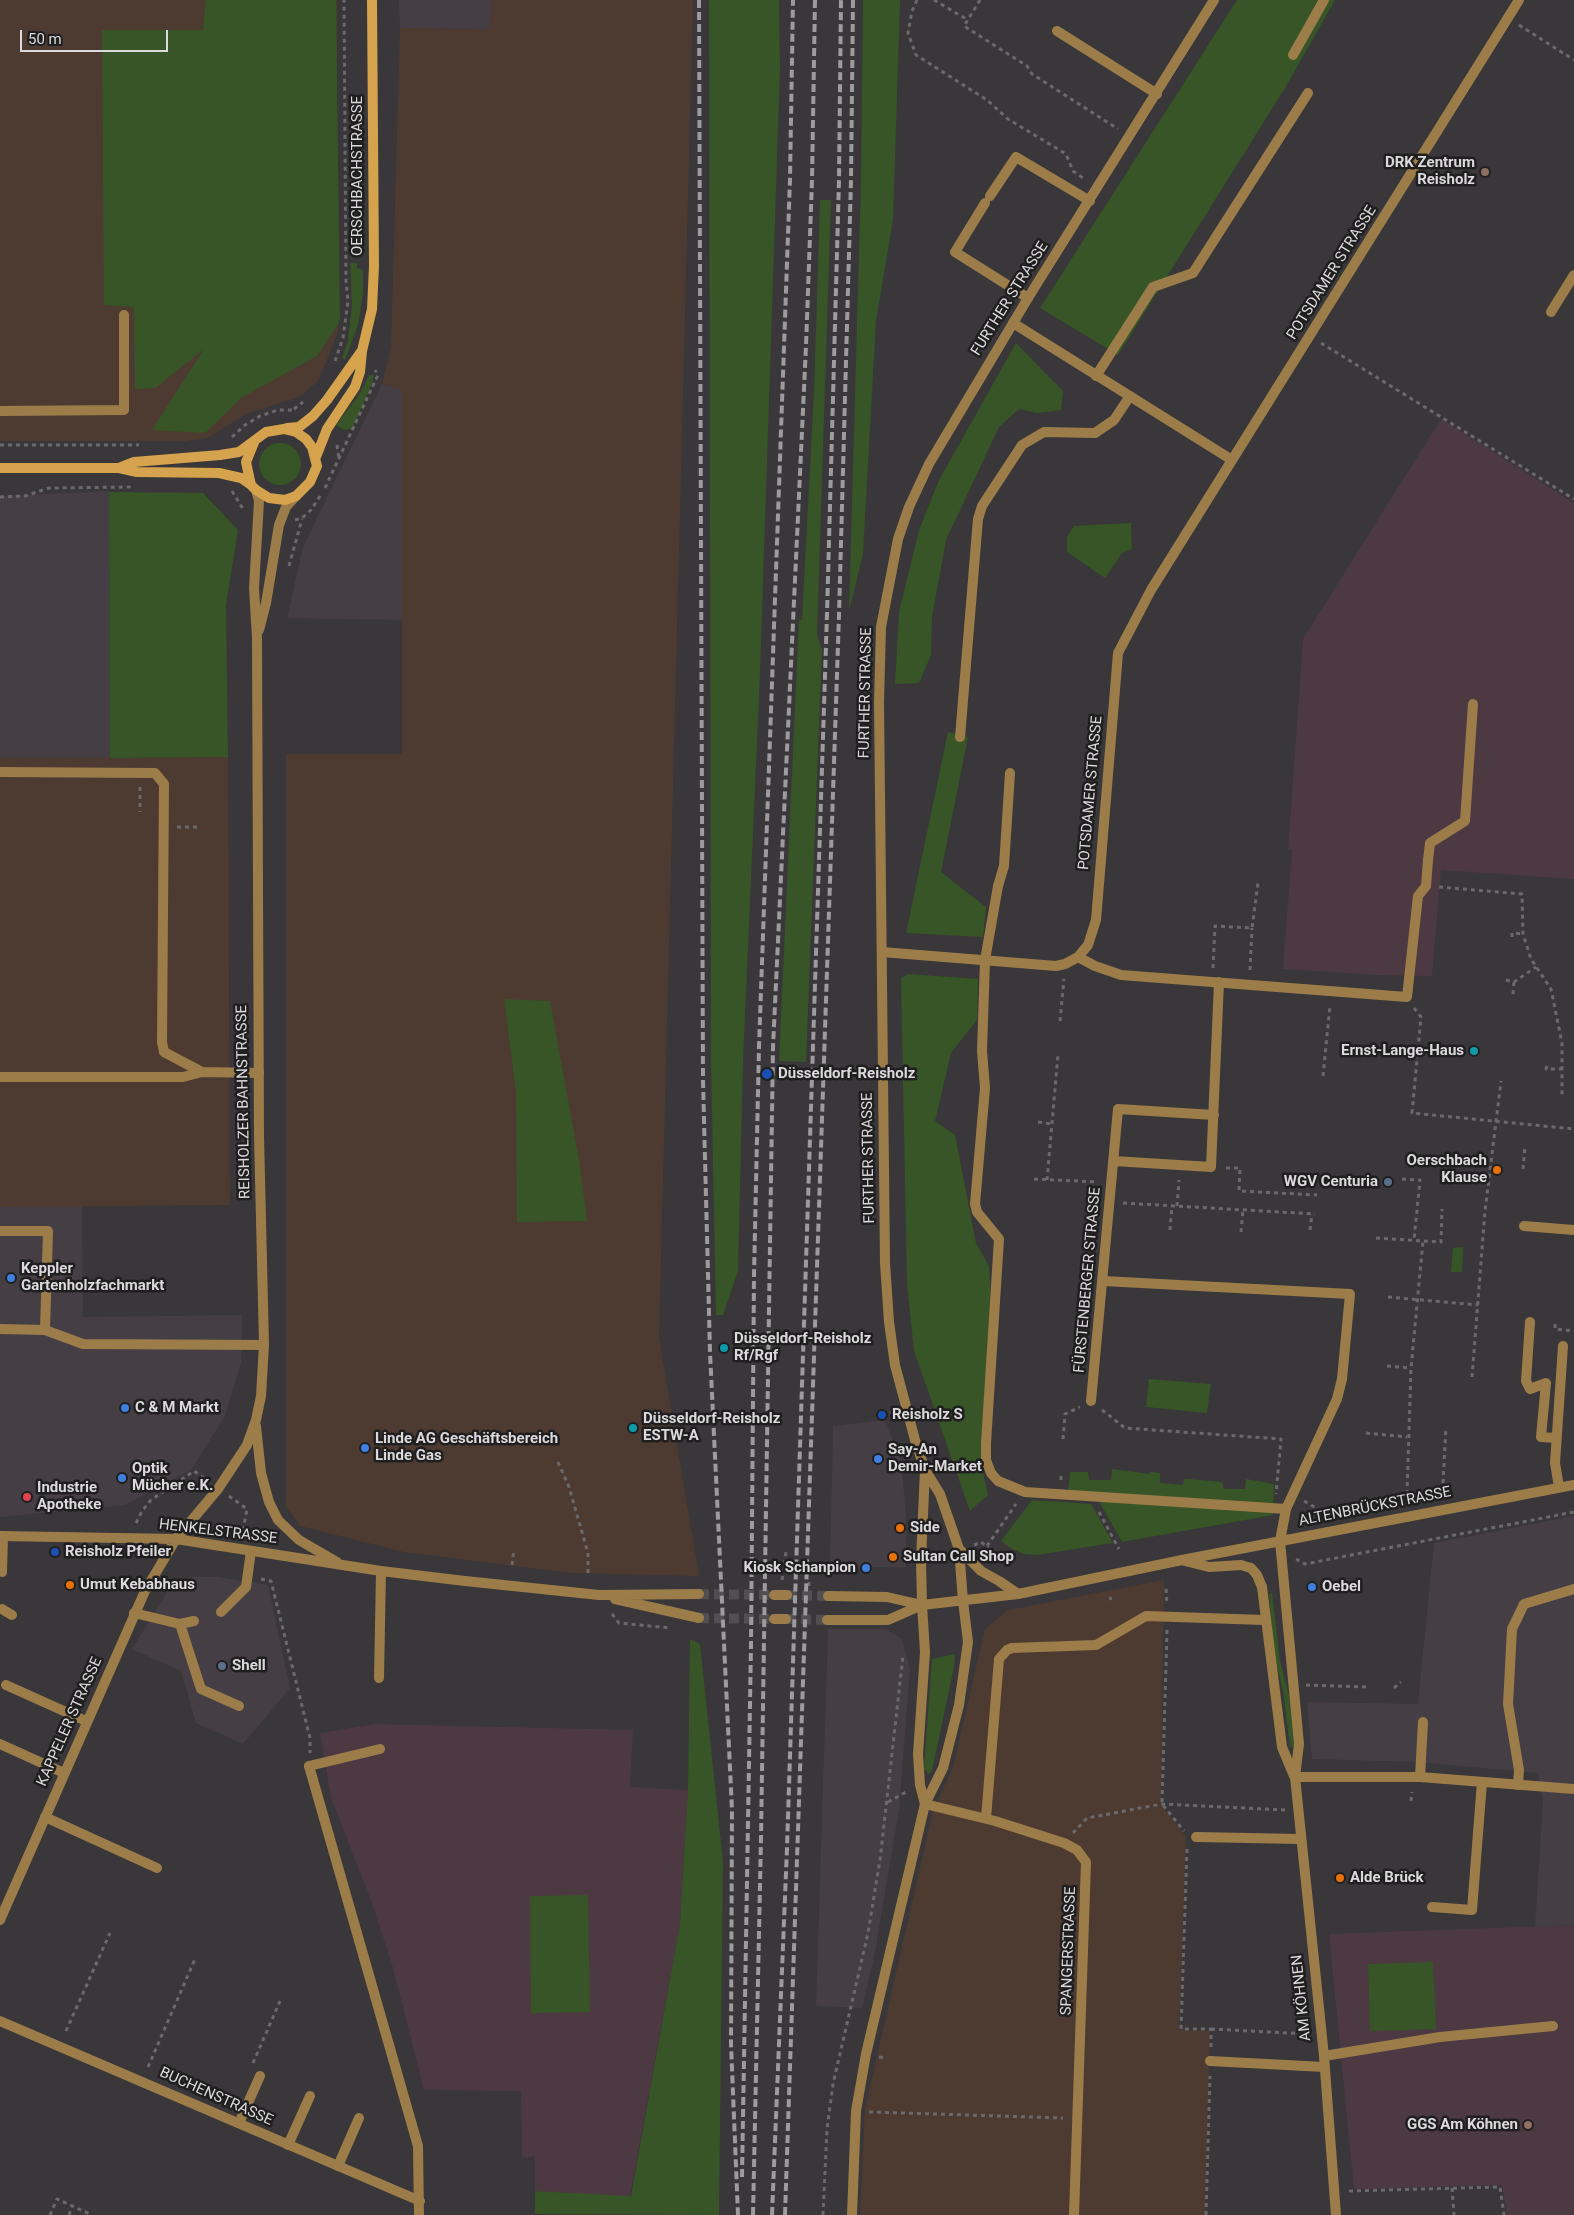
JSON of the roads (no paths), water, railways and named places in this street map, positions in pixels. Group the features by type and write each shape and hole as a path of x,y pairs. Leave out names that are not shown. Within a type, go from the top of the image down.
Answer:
{"main road":[{"name":"OERSCHBACHSTRASSE","path":"316,457 327,429 355,387 360,372 373,292 372,0"},
{"name":"OERSCHBACHSTRASSE","path":"284,429 299,427 312,416 327,400 362,351"},
{"path":"119,468 134,462 220,456 239,452 266,432 284,429 296,432 306,439 316,457"},
{"name":"REISHOLZER BAHNSTRASSE","path":"253,487 246,462 256,440"},
{"name":"REISHOLZER BAHNSTRASSE","path":"296,496 310,482 315,472 316,457"},
{"path":"0,468 119,468 137,472 231,475 278,500 296,496"}],"street":[{"name":"FURTHER STRASSE","path":"963,1601 959,1549 940,1494 925,1470 895,1365 889,1322 885,1263 879,702 881,627 888,587 904,523 929,464 1028,298 1090,202 1214,0"},
{"path":"1292,55 1324,0"},
{"name":"POTSDAMER STRASSE","path":"1078,957 1088,945 1096,920 1118,653 1151,590 1520,0"},
{"path":"1057,31 1157,94"},
{"path":"1096,376 1153,287 1193,273 1308,93"},
{"path":"1028,298 955,252 987,199 1016,157 1090,202"},
{"path":"1551,312 1574,275"},
{"path":"0,411 124,410 124,315"},
{"path":"1013,323 1232,460"},
{"path":"960,736 978,519 982,506 1022,445 1044,432 1095,433 1114,420 1130,396"},
{"name":"REISHOLZER BAHNSTRASSE","path":"176,1539 228,1474 247,1444 256,1420 261,1396 264,1345 259,1073 257,638 254,588 259,501 253,487"},
{"name":"REISHOLZER BAHNSTRASSE","path":"257,638 266,603 279,524 286,507 296,496"},
{"path":"882,952 1040,966 1065,964 1078,957 1094,966 1121,975 1407,997 1418,896 1426,886 1430,843 1465,821 1473,704"},
{"path":"0,772 155,773 164,784 162,1042 164,1052 202,1072"},
{"path":"1010,773 1004,866 998,886 985,960 982,1051 985,1088 975,1204 977,1212 999,1239 986,1460 991,1473 998,1481 1025,1492 1281,1509"},
{"path":"1114,1161 1211,1167 1214,1115 1215,982"},
{"path":"0,1077 183,1077 202,1072 259,1073"},
{"name":"FÜRSTENBERGER STRASSE","path":"1091,1401 1118,1109 1214,1115"},
{"path":"1524,1226 1574,1230"},
{"path":"0,1232 48,1231 45,1330"},
{"name":"AM KÖHNEN","path":"1103,1281 1350,1294 1342,1379 1337,1399 1281,1509 1280,1542 1299,1744 1295,1777 1300,1839 1320,2035 1324,2056 1336,2215"},
{"path":"1530,1322 1526,1381 1530,1389 1546,1383 1542,1437 1556,1438"},
{"path":"0,1330 45,1330 83,1344 264,1345"},
{"path":"1559,1487 1555,1463 1563,1346"},
{"name":"HENKELSTRASSE","path":"256,1420 257,1448 261,1473 269,1502 278,1520 299,1540 341,1564"},
{"name":"FURTHER STRASSE","path":"922,1605 921,1560 925,1470"},
{"name":"ALTENBRÜCKSTRASSE","path":"922,1605 1018,1594 1182,1560 1574,1485"},
{"path":"2,1536 2,1572"},
{"name":"HENKELSTRASSE","path":"2,1536 176,1539 381,1571 599,1595 699,1618"},
{"name":"KAPPELER STRASSE","path":"0,1920 134,1613 176,1539"},
{"path":"959,1549 981,1571 1000,1581 1018,1594"},
{"path":"221,1612 246,1587 251,1551"},
{"name":"ALTENBRÜCKSTRASSE","path":"1182,1560 1209,1567 1241,1565 1251,1568 1257,1574 1262,1588"},
{"path":"379,1678 381,1571"},
{"name":"AM KÖHNEN","path":"1262,1588 1264,1620 1282,1747 1295,1777"},
{"path":"1518,1785 1519,1770 1508,1704 1512,1629 1524,1604 1574,1589"},
{"name":"HENKELSTRASSE","path":"599,1595 700,1594"},
{"path":"774,1595 788,1595"},
{"path":"828,1596 888,1597 922,1605"},
{"path":"852,2215 856,2111 866,2054 925,1804 944,1768 959,1705 968,1642 963,1601"},
{"path":"827,1620 888,1620 922,1605"},
{"path":"922,1605 925,1652 918,1754 920,1785 925,1804"},
{"path":"2,1610 12,1615"},
{"path":"134,1613 180,1624 194,1621"},
{"path":"986,1818 999,1659 1002,1654 1012,1648 1096,1645 1146,1616 1264,1620"},
{"path":"774,1619 786,1619"},
{"path":"180,1624 201,1689 239,1706"},
{"path":"6,1685 86,1721"},
{"path":"1420,1777 1423,1722"},
{"path":"0,1744 64,1773"},
{"path":"380,1750 309,1766 418,2146 419,2215"},
{"path":"1295,1777 1420,1777 1574,1789"},
{"path":"1432,1907 1472,1910 1482,1782"},
{"name":"SPANGERSTRASSE","path":"925,1804 986,1818 1064,1843 1083,1856 1086,1872 1079,2119 1074,2215"},
{"path":"45,1817 157,1868"},
{"path":"1192,1836 1300,1839"},
{"name":"BUCHENSTRASSE","path":"0,2021 420,2201"},
{"path":"1324,2056 1440,2037 1553,2026"},
{"path":"1210,2061 1324,2067"},
{"path":"239,2122 260,2076"},
{"path":"288,2145 310,2096"},
{"path":"338,2166 359,2118"}],"tunnel":[{"path":"699,1594 774,1595"},
{"path":"787,1595 828,1596"},
{"path":"699,1618 774,1619"},
{"path":"786,1619 827,1620"}],"railway":[{"path":"699,0 703,1081 710,1352 732,1810 731,2044 738,2215"},
{"path":"742,2177 751,1645 754,1276 759,1047 790,179 793,0"},
{"path":"753,2215 761,1838 773,1047 806,346 812,181 815,0"},
{"path":"772,2215 787,1848 827,614 839,180 841,0"},
{"path":"785,2215 839,615 851,180 853,0"}],"place":[{"name":"DRK Zentrum Reisholz","path":"1485,172"},
{"name":"Ernst-Lange-Haus","path":"1474,1051"},
{"name":"Düsseldorf-Reisholz","path":"767,1074"},
{"name":"Oerschbach Klause","path":"1497,1170"},
{"name":"WGV Centuria","path":"1388,1182"},
{"name":"Keppler Gartenholzfachmarkt","path":"11,1278"},
{"name":"Düsseldorf-Reisholz Rf/Rgf","path":"724,1348"},
{"name":"C & M Markt","path":"125,1408"},
{"name":"Reisholz S","path":"882,1415"},
{"name":"Düsseldorf-Reisholz ESTW-A","path":"633,1428"},
{"name":"Linde AG Geschäftsbereich Linde Gas","path":"365,1448"},
{"name":"Say-An Demir-Market","path":"878,1459"},
{"name":"Optik Mücher e.K.","path":"122,1478"},
{"name":"Industrie Apotheke","path":"27,1497"},
{"name":"Side","path":"900,1528"},
{"name":"Reisholz Pfeiler","path":"55,1552"},
{"name":"Sultan Call Shop","path":"893,1557"},
{"name":"Kiosk Schanpion","path":"866,1568"},
{"name":"Umut Kebabhaus","path":"70,1585"},
{"name":"Oebel","path":"1312,1587"},
{"name":"Shell","path":"222,1666"},
{"name":"Alde Brück","path":"1340,1878"},
{"name":"GGS Am Köhnen","path":"1528,2125"}]}
